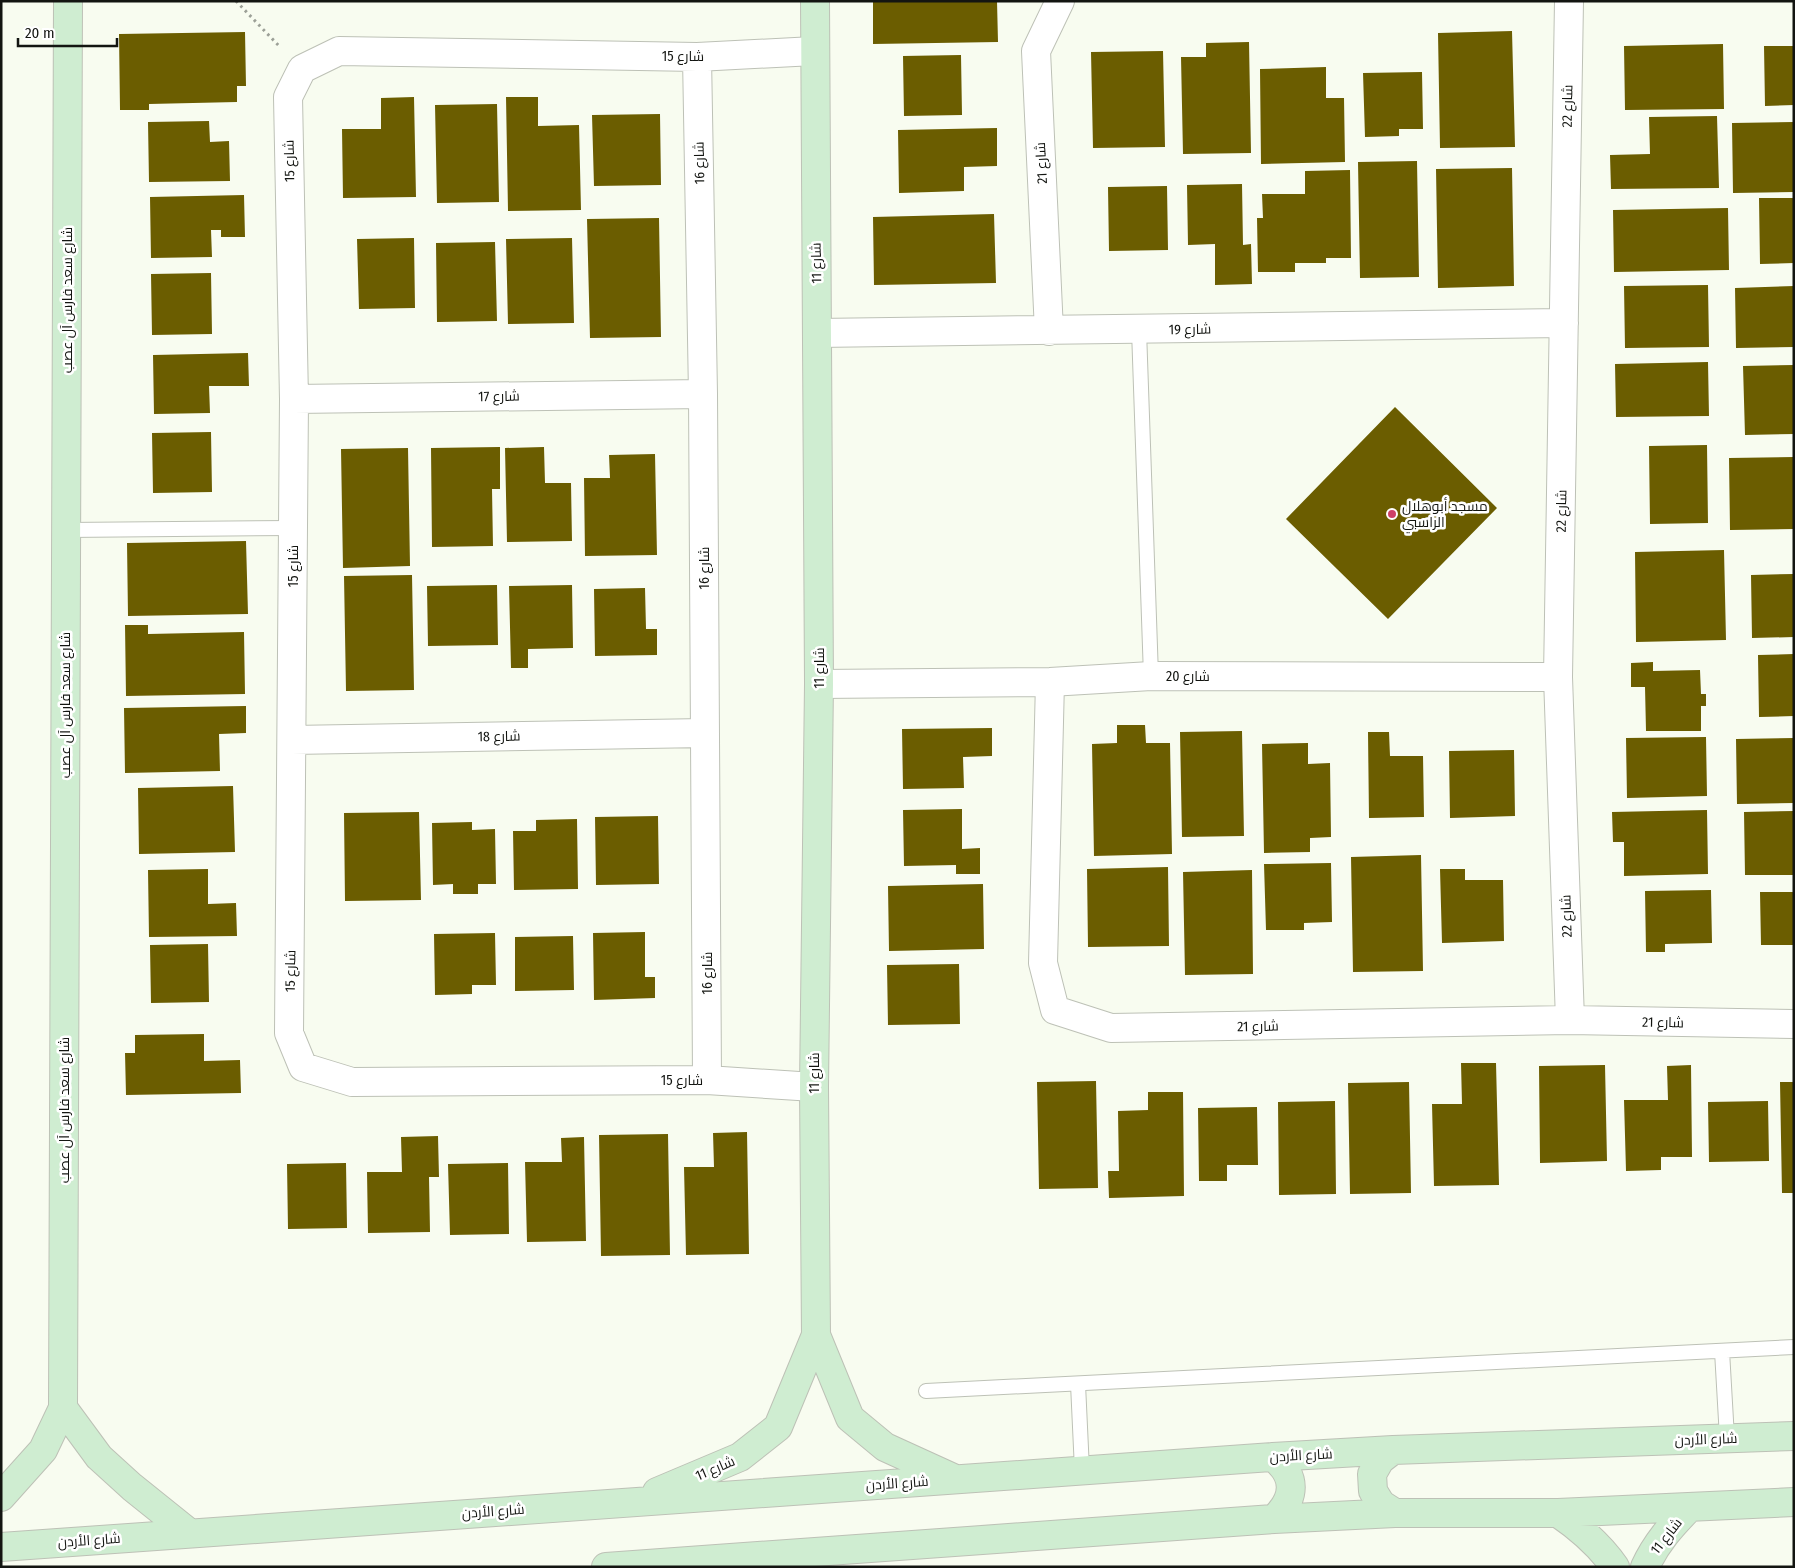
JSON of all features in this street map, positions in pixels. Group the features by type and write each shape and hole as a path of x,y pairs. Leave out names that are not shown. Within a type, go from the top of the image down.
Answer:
{"street":[{"name":"شارع سعد فارس آل عصب","path":"1,1497 42,1450 63,1408 68,1"},
{"name":"شارع 11","path":"815,1 819,684 814,1087 816,1335 850,1418 885,1447 956,1479"},
{"name":"شارع 21","path":"1049,331 1036,51 1060,1"},
{"name":"شارع 22","path":"1569,1 1558,677 1570,1020"},
{"name":"شارع 15","path":"814,51 697,57 339,51 302,69 288,97 294,399 289,1033 303,1067 352,1082 707,1080 814,1087"},
{"name":"شارع 16","path":"697,57 703,394 707,1080"},
{"name":"شارع 19","path":"817,332 1140,330 1564,323"},
{"name":"شارع 17","path":"294,399 703,394"},
{"name":"شارع 20","path":"819,684 1050,682 1151,676 1558,677"},
{"name":"شارع 21","path":"1050,682 1044,963 1055,1010 1111,1028 1570,1020 1794,1024"},
{"name":"شارع 18","path":"292,740 705,733"},
{"name":"شارع 11","path":"636,1501 740,1458 778,1427 816,1335"},
{"path":"63,1408 99,1457 132,1487 188,1532"},
{"name":"شارع الأردن","path":"1,1546 1273,1457 1393,1450 1794,1436"},
{"path":"1393,1450 1380,1460 1372,1474 1373,1491 1381,1504 1395,1513"},
{"path":"1273,1457 1283,1465 1289,1476 1291,1488 1290,1500 1274,1519"},
{"path":"606,1567 1274,1519 1395,1513 1558,1513 1794,1502"},
{"name":"شارع 11","path":"1645,1567 1653,1550 1670,1527 1690,1507"},
{"path":"1558,1513 1583,1530 1605,1552 1615,1567"}],"lane":[{"path":"1140,330 1151,676"},
{"path":"66,530 293,528"},
{"path":"926,1391 1794,1347"},
{"path":"1722,1351 1727,1438"},
{"path":"1078,1384 1082,1470"}],"path":[{"path":"236,1 302,69"}],"building":[{"path":"873,1 997,1 998,42 873,44"},
{"path":"1512,31 1515,147 1440,148 1438,33"},
{"path":"245,32 246,86 237,86 237,102 149,104 149,110 120,110 119,34"},
{"path":"1249,42 1251,153 1183,154 1181,57 1206,57 1206,43"},
{"path":"1723,44 1724,109 1625,110 1624,46"},
{"path":"1764,46 1794,46 1794,105 1765,106"},
{"path":"1163,51 1165,147 1093,148 1091,52"},
{"path":"961,55 962,115 904,116 903,56"},
{"path":"1326,67 1326,98 1344,98 1345,162 1261,164 1260,69"},
{"path":"1422,72 1423,129 1399,129 1399,136 1365,137 1363,73"},
{"path":"414,97 416,197 343,198 342,129 381,129 381,98"},
{"path":"506,97 538,97 538,126 579,125 581,210 508,211"},
{"path":"497,104 499,202 437,203 435,105"},
{"path":"660,114 661,185 594,186 592,115"},
{"path":"1717,116 1719,188 1611,189 1610,155 1650,154 1649,117"},
{"path":"209,121 210,142 229,141 230,181 149,182 148,122"},
{"path":"1794,122 1794,192 1733,193 1732,123"},
{"path":"997,128 997,166 964,167 964,191 899,193 898,130"},
{"path":"1417,161 1419,277 1360,278 1358,162"},
{"path":"1512,168 1514,286 1438,288 1436,169"},
{"path":"1350,170 1351,258 1326,258 1326,263 1295,263 1295,272 1258,272 1257,218 1263,218 1262,194 1305,194 1305,171"},
{"path":"1242,184 1243,245 1251,244 1252,284 1215,285 1215,244 1188,245 1187,185"},
{"path":"1167,186 1168,250 1109,251 1108,187"},
{"path":"244,195 245,237 221,237 221,230 211,230 212,257 151,258 150,197"},
{"path":"1759,198 1794,198 1794,263 1760,264"},
{"path":"1728,208 1729,270 1614,272 1613,210"},
{"path":"994,214 996,283 874,285 873,217"},
{"path":"659,218 661,337 590,338 587,219"},
{"path":"414,238 415,308 359,309 357,239"},
{"path":"572,238 574,323 508,324 506,239"},
{"path":"495,242 497,321 437,322 436,243"},
{"path":"211,273 212,334 152,335 151,274"},
{"path":"1708,285 1709,347 1625,348 1624,286"},
{"path":"1794,286 1794,347 1736,348 1735,288"},
{"path":"248,353 249,386 209,386 210,413 154,414 153,355"},
{"path":"1708,362 1709,416 1616,417 1615,364"},
{"path":"1794,365 1794,434 1745,435 1743,366"},
{"name":"مسجد أبوهلال الراسبي","path":"1395,407 1497,508 1388,619 1286,519"},
{"path":"211,432 212,492 153,493 152,433"},
{"path":"1707,445 1708,523 1650,524 1649,446"},
{"path":"500,447 500,489 492,489 493,546 432,547 431,448"},
{"path":"544,447 545,483 571,483 572,541 507,542 505,448"},
{"path":"408,448 410,566 343,568 341,449"},
{"path":"655,454 657,555 585,556 584,478 610,478 609,455"},
{"path":"1794,457 1794,529 1730,530 1729,458"},
{"path":"246,541 248,614 128,616 127,543"},
{"path":"1724,550 1726,640 1636,642 1635,552"},
{"path":"1794,574 1794,637 1752,638 1751,575"},
{"path":"412,575 414,690 346,691 344,576"},
{"path":"497,585 498,645 428,646 427,586"},
{"path":"572,585 573,648 528,649 528,668 511,668 509,586"},
{"path":"645,588 646,629 657,629 657,655 595,656 594,589"},
{"path":"125,625 148,625 148,634 244,632 245,694 126,696"},
{"path":"1794,654 1794,716 1759,717 1758,655"},
{"path":"1653,662 1653,671 1700,670 1701,694 1706,694 1706,706 1701,706 1701,731 1646,731 1645,687 1631,687 1631,663"},
{"path":"246,706 246,733 219,734 220,771 125,773 124,708"},
{"path":"1117,725 1145,725 1146,743 1170,743 1172,854 1094,856 1092,744 1117,743"},
{"path":"992,728 992,756 963,757 964,788 903,789 902,729"},
{"path":"1242,731 1244,836 1182,837 1180,732"},
{"path":"1368,732 1389,732 1390,756 1423,756 1424,817 1369,818"},
{"path":"1706,737 1707,796 1627,798 1626,738"},
{"path":"1794,738 1794,803 1737,804 1736,739"},
{"path":"1308,743 1308,764 1330,763 1331,837 1310,838 1310,852 1264,853 1262,744"},
{"path":"1514,750 1515,816 1450,818 1449,751"},
{"path":"233,786 235,852 139,854 138,788"},
{"path":"962,809 962,849 980,848 980,874 956,874 956,865 904,866 903,810"},
{"path":"1707,810 1708,874 1624,876 1624,842 1613,842 1612,812"},
{"path":"1794,811 1794,875 1745,875 1744,812"},
{"path":"419,812 421,900 345,901 344,813"},
{"path":"658,816 659,884 596,885 595,817"},
{"path":"577,819 578,889 514,890 513,831 536,831 536,820"},
{"path":"472,822 472,830 495,829 496,884 478,884 478,894 453,894 453,884 433,885 432,823"},
{"path":"1421,855 1423,971 1353,972 1351,857"},
{"path":"1331,863 1332,922 1304,923 1304,930 1266,930 1264,864"},
{"path":"1168,867 1169,946 1088,947 1087,869"},
{"path":"208,869 208,904 236,903 237,936 149,937 148,870"},
{"path":"1440,869 1465,869 1465,880 1503,880 1504,941 1442,943"},
{"path":"1252,870 1253,974 1185,975 1183,872"},
{"path":"983,884 984,949 889,951 888,886"},
{"path":"1711,890 1712,943 1665,944 1665,952 1646,952 1645,891"},
{"path":"1760,892 1794,892 1794,945 1761,945"},
{"path":"645,932 645,977 655,977 655,998 594,1000 593,933"},
{"path":"495,933 496,985 472,985 472,994 435,995 434,934"},
{"path":"573,936 574,990 515,991 515,937"},
{"path":"208,944 209,1002 151,1003 150,945"},
{"path":"959,964 960,1024 888,1025 887,965"},
{"path":"204,1034 204,1061 240,1060 241,1093 126,1095 125,1053 135,1053 135,1035"},
{"path":"1461,1063 1496,1063 1499,1185 1434,1186 1432,1104 1462,1104"},
{"path":"1605,1065 1607,1161 1540,1163 1539,1066"},
{"path":"1691,1065 1692,1157 1661,1157 1661,1170 1626,1171 1624,1100 1668,1100 1667,1066"},
{"path":"1096,1081 1098,1188 1039,1189 1037,1082"},
{"path":"1409,1082 1411,1193 1350,1194 1348,1083"},
{"path":"1780,1082 1794,1082 1794,1193 1782,1193"},
{"path":"1148,1092 1183,1092 1184,1196 1109,1198 1108,1171 1119,1171 1118,1111 1148,1110"},
{"path":"1335,1101 1336,1194 1279,1195 1278,1102"},
{"path":"1768,1101 1769,1161 1709,1162 1708,1102"},
{"path":"1257,1107 1258,1165 1227,1165 1227,1181 1199,1181 1198,1108"},
{"path":"747,1132 749,1254 686,1255 684,1167 714,1167 713,1133"},
{"path":"668,1134 670,1255 601,1256 599,1135"},
{"path":"438,1136 439,1177 429,1177 430,1232 368,1233 367,1172 402,1172 401,1137"},
{"path":"584,1137 586,1241 527,1242 525,1162 562,1162 561,1138"},
{"path":"346,1163 347,1228 288,1229 287,1164"},
{"path":"508,1163 509,1234 450,1235 448,1164"}],"place":[{"name":"مسجد أبوهلال الراسبي","path":"1392,514"}]}
